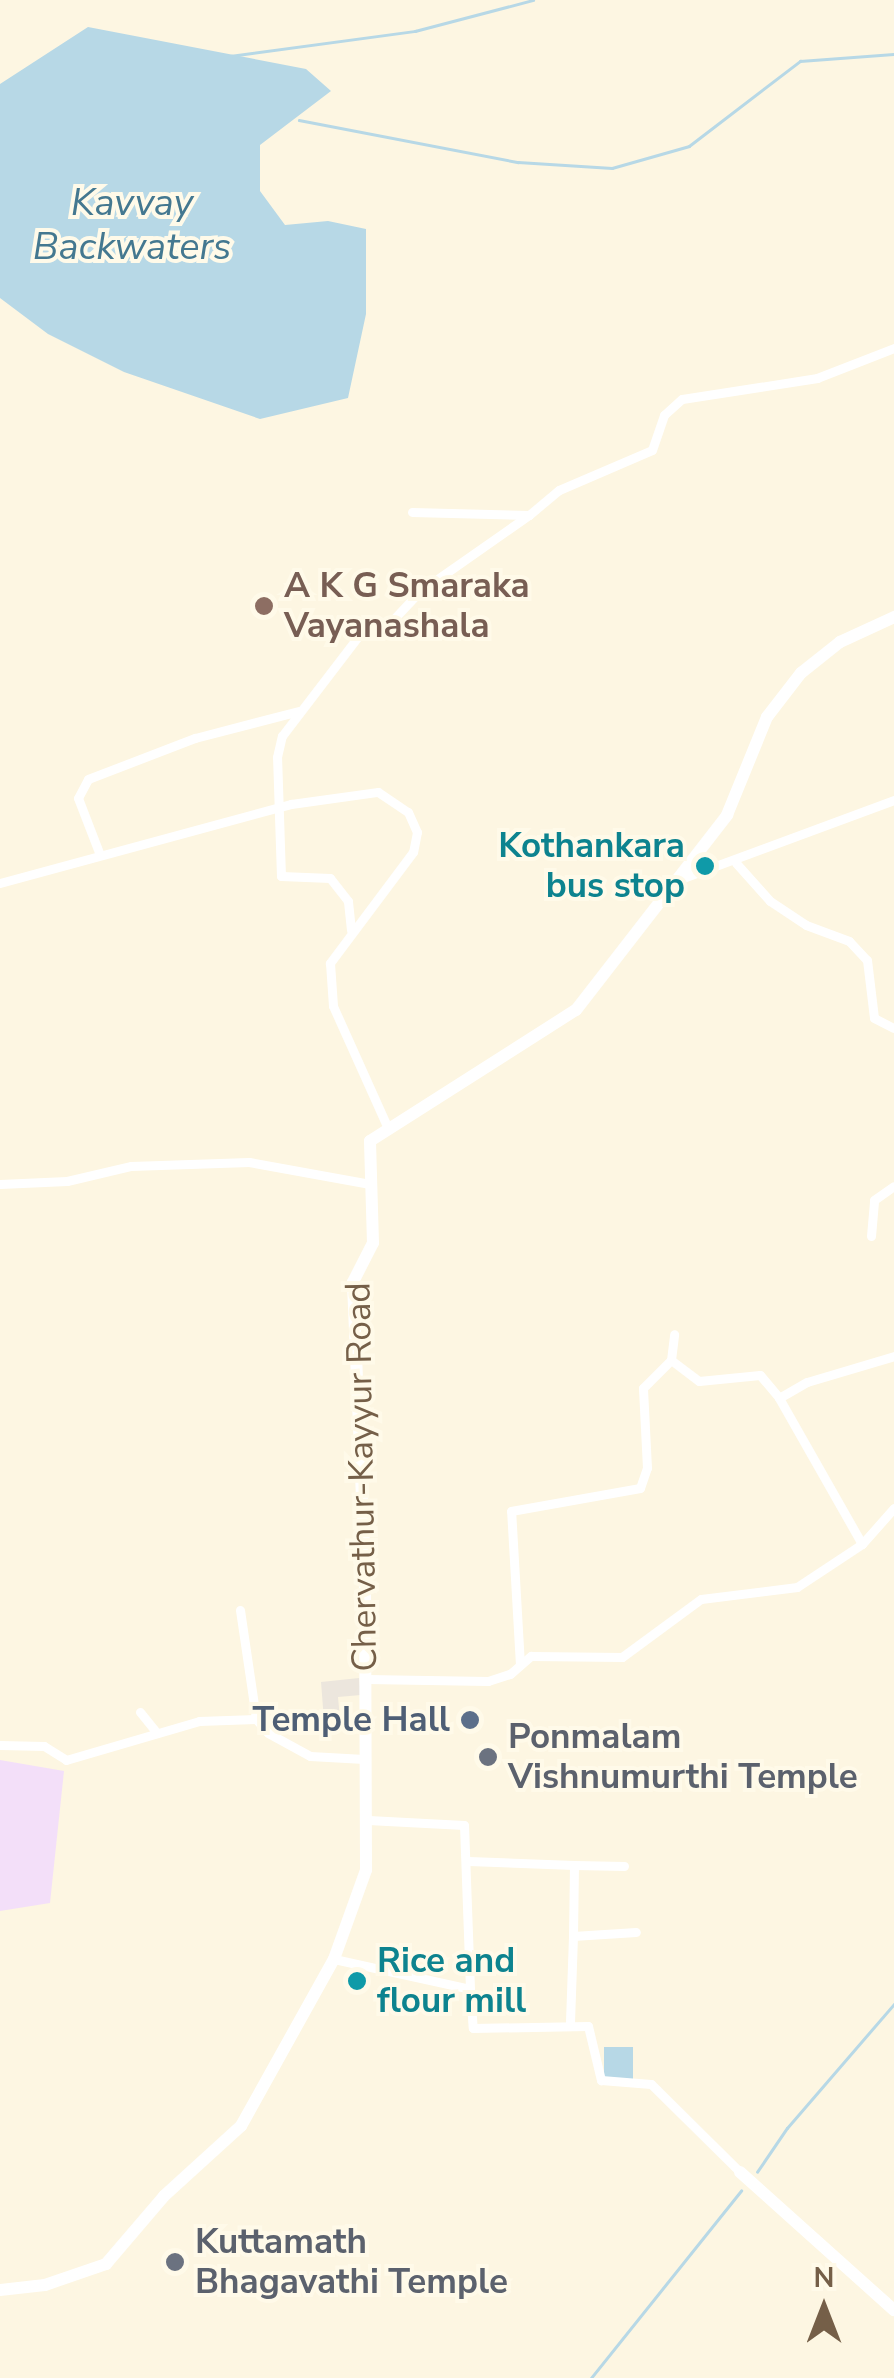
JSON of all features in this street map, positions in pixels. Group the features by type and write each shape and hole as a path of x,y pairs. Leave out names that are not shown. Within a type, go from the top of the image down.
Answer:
{"main road":[{"path":"387,1126 576,1010 727,816 766,717 802,673 840,642 894,616"},
{"name":"Chervathur-Kayyur Road","path":"0,2290 45,2286 106,2264 164,2196 242,2126 334,1959 366,1870 366,1679 352,1282 372,1243 370,1140 387,1126"},
{"path":"740,2172 894,2310"}],"street":[{"path":"351,930 348,902 330,878 281,876 276,757 299,711 366,626 390,623 419,592 559,490 652,450 664,415 682,399 816,378 894,348"},
{"path":"412,512 529,515"},
{"path":"100,855 78,798 88,779 195,738 299,711"},
{"path":"0,883 279,808 378,792 408,812 417,832 413,852 330,963 333,1006 387,1126"},
{"path":"682,878 736,863 894,800"},
{"path":"736,863 770,901 858,950 866,960 874,1018 894,1028"},
{"path":"0,1184 66,1181 130,1166 249,1162 370,1184"},
{"path":"871,1236 874,1200 894,1186"},
{"path":"520,1665 511,1511 640,1488 647,1468 643,1388 671,1360 674,1334"},
{"path":"779,1398 807,1382 894,1356"},
{"path":"671,1360 699,1381 760,1376 779,1398 862,1544"},
{"path":"366,1679 488,1680 531,1656 622,1658 701,1599 797,1587 862,1544 894,1508"},
{"path":"240,1610 256,1719 268,1733 310,1756 364,1759"},
{"path":"140,1712 157,1734"},
{"path":"0,1746 44,1746 66,1760 200,1720 256,1719"},
{"path":"368,1820 464,1825 473,2028 570,2022 588,2026 601,2080 650,2084 740,2172"},
{"path":"468,1861 624,1866"},
{"path":"570,2022 574,1865"},
{"path":"573,1936 636,1932"},
{"path":"334,1959 470,1989"}],"shaded area":[{"path":"359,1678 361,1695 338,1697 340,1719 324,1721 321,1682"},
{"path":"0,1760 64,1771 50,1903 0,1911"}],"water":[{"name":"Kavvay Backwaters","path":"88,27 306,69 331,91 260,145 260,191 285,225 328,221 366,229 366,314 348,398 260,419 124,372 48,334 0,298 0,84"},
{"path":"604,2047 633,2047 633,2079 604,2079"}],"waterway":[{"path":"230,56 415,31 533,0"},
{"path":"299,120 518,162 612,168 689,146 800,61 894,54"},
{"path":"757,2172 787,2128 894,2004"},
{"path":"591,2378 741,2191"}],"place":[{"name":"A K G Smaraka Vayanashala","path":"264,606"},
{"name":"Kothankara bus stop","path":"705,866"},
{"name":"Temple Hall","path":"470,1720"},
{"name":"Ponmalam Vishnumurthi Temple","path":"488,1757"},
{"name":"Rice and flour mill","path":"357,1981"},
{"name":"Kuttamath Bhagavathi Temple","path":"175,2262"}]}
